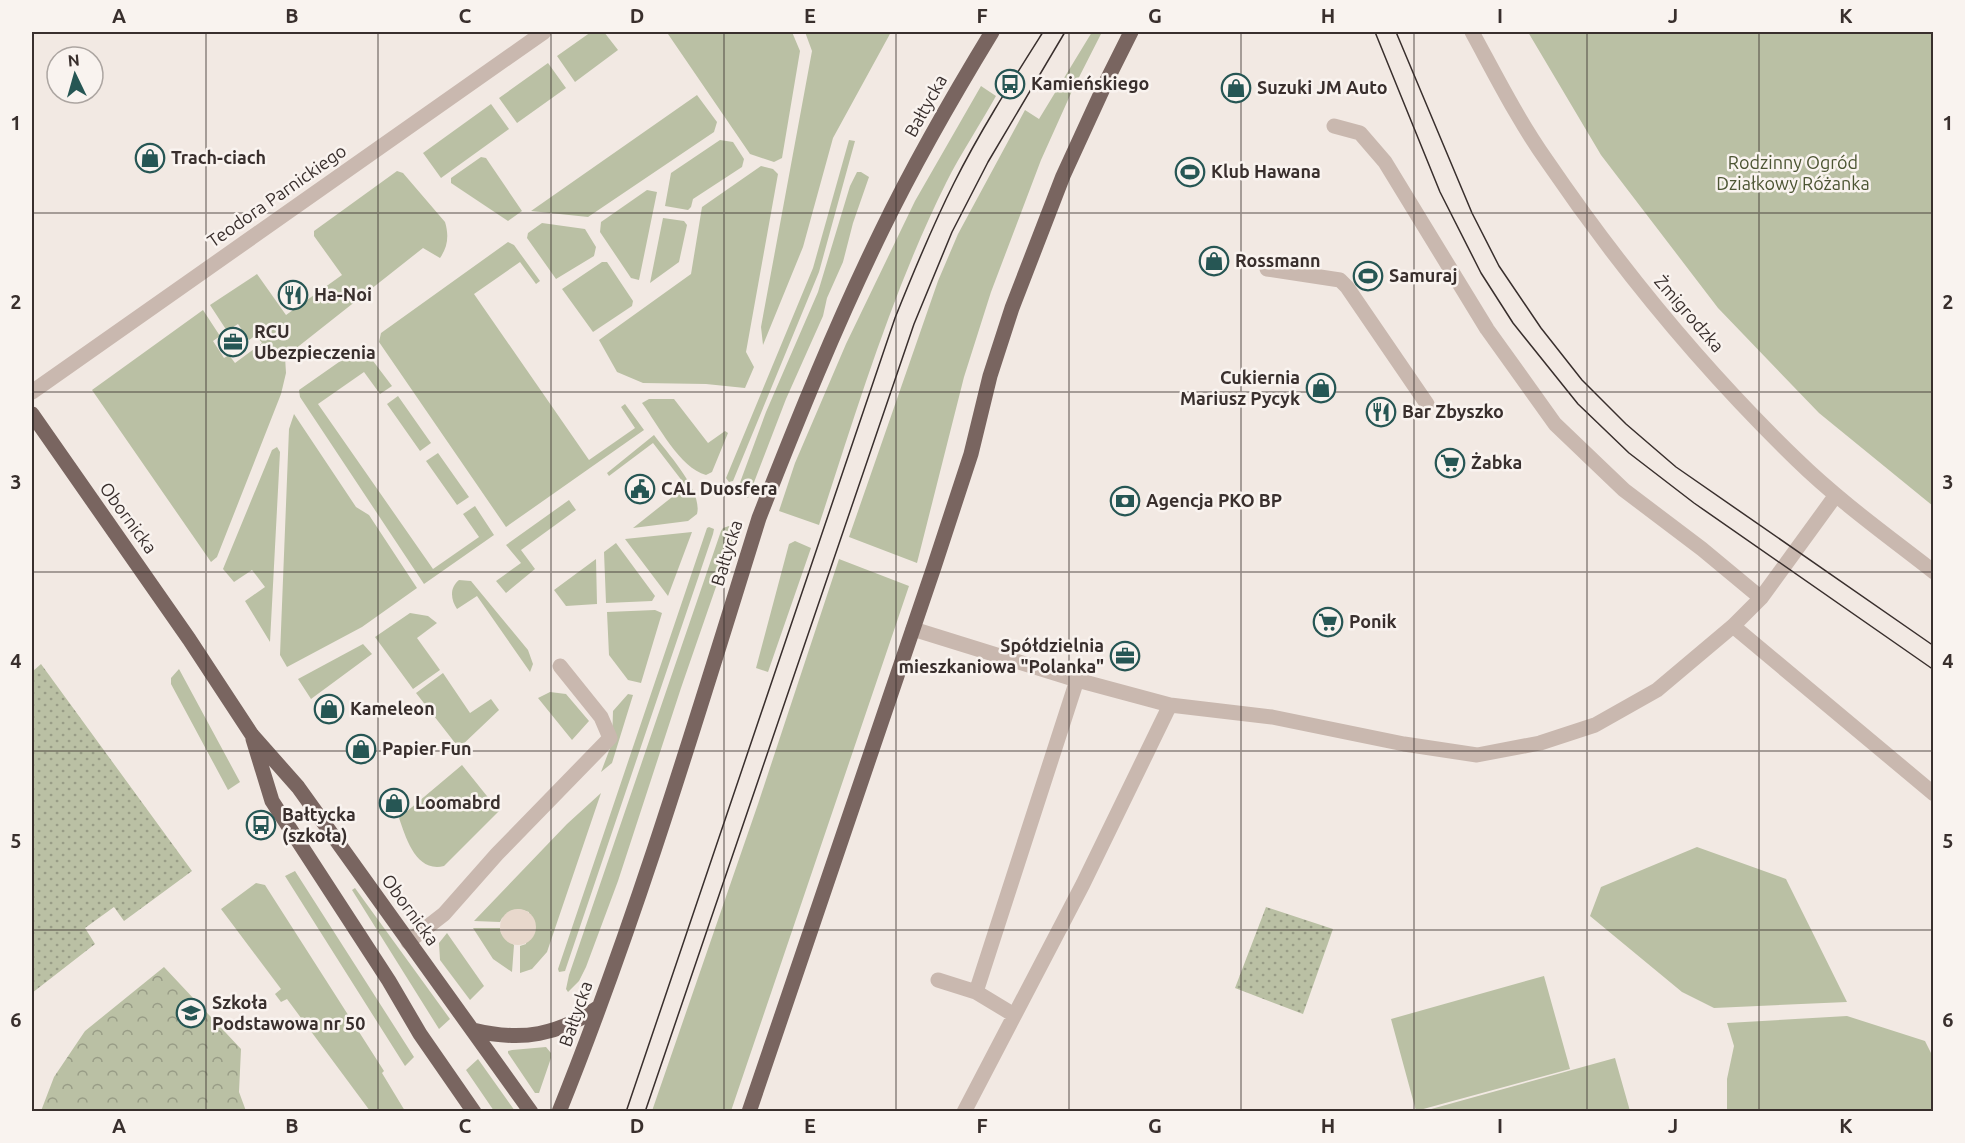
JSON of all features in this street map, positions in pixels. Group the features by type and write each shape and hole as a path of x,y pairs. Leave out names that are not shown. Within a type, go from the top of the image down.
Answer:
{"main road":[{"name":"Bałtycka","path":"559,1112 599,1007 678,777 774,476 882,229 960,84 992,32"},
{"path":"750,1112 971,454 990,376 1026,270 1063,176 1131,32"},
{"name":"Obornicka","path":"32,414 189,639 252,735 298,787 531,1112"},
{"name":"Obornicka","path":"252,735 272,801 389,981 420,1034 474,1112"},
{"path":"473,1030 507,1036 544,1033 582,1018 599,1007"}],"street":[{"name":"Teodora Parnickiego","path":"32,392 544,32"},
{"name":"Żmigrodzka","path":"1472,32 1505,94 1546,161 1644,293 1723,383 1797,460 1836,495 1934,572"},
{"path":"1334,126 1360,133 1384,162 1487,329 1555,424 1624,490 1702,549 1761,598"},
{"path":"1267,269 1340,280 1427,404"},
{"path":"912,629 1077,680 1170,705 1272,717 1426,748 1477,755 1539,743 1595,725 1657,690 1733,626 1761,598 1836,495"},
{"path":"1733,626 1934,794"},
{"path":"408,942 444,914 498,854 610,738 601,717 560,666"},
{"path":"976,992 1077,680"},
{"path":"964,1112 1083,884 1170,705"},
{"path":"938,980 976,992 1014,1015"}],"green space":[{"path":"591,32 604,32 618,50 575,82 557,56"},
{"path":"669,32 792,32 800,51 782,158 774,162 750,154 668,34"},
{"path":"805,32 891,32 833,138 803,247 763,345 761,327 812,51"},
{"path":"1092,32 1102,32 1041,160 991,292 964,377 917,563 849,537 938,281 958,234 1025,110 1039,119"},
{"name":"Rodzinny Ogród Działkowy Różanka","path":"1528,32 1933,32 1933,506 1819,413 1718,308 1601,155"},
{"path":"548,63 566,88 517,123 499,98"},
{"path":"981,86 996,96 946,183 909,266 876,351 819,525 779,511 795,463 846,344 915,201"},
{"path":"697,95 717,122 714,132 588,217 531,211"},
{"path":"491,104 509,129 441,178 423,153"},
{"path":"720,140 733,142 744,159 742,167 693,199 688,210 665,206 671,173"},
{"path":"849,140 855,141 819,272 733,481 729,482 726,478 813,268"},
{"path":"481,157 486,158 522,211 508,221 451,183 451,178"},
{"path":"761,166 773,169 778,174 746,352 754,367 745,388 706,384 643,383 617,372 599,340 691,274 702,207"},
{"path":"397,171 403,173 445,222 447,236 445,250 440,258 423,248 285,357 286,373 281,394 217,557 211,562 92,390 203,310 220,336 213,341 224,358 229,355 235,363 262,343 256,335 249,340 238,324 227,331 210,305 257,274 286,315 342,275 314,236 314,231"},
{"path":"857,172 869,177 853,223 843,262 748,498 738,488 766,412 818,292 850,186"},
{"path":"647,190 657,192 639,280 631,278 600,232 601,222"},
{"path":"663,218 684,221 687,225 679,262 650,283"},
{"path":"542,223 585,229 596,247 594,256 556,279 527,238 528,233"},
{"path":"508,242 514,245 540,281 536,284 520,262 474,294 589,460 635,428 621,407 625,404 644,430 506,527 379,342 381,333"},
{"path":"602,262 607,262 633,301 632,306 593,332 562,289"},
{"path":"359,348 364,349 392,386 380,394 364,372 318,404 433,569 479,537 463,514 475,506 494,535 424,584 300,397 299,390"},
{"path":"398,396 431,443 420,451 387,404"},
{"path":"649,399 674,399 708,443 725,431 728,433 712,472 706,475 696,471 679,455 642,403"},
{"path":"294,414 356,507 369,515 417,588 362,627 287,667 280,655 289,429"},
{"path":"654,435 690,484 695,495 697,514 688,521 633,528 686,486 653,443 609,476 607,473"},
{"path":"277,447 280,452 270,642 245,601 265,587 252,570 234,582 223,569 272,450"},
{"path":"438,453 469,497 457,505 426,461"},
{"path":"569,500 576,510 521,550 535,569 506,593 496,581 521,563 506,545"},
{"path":"732,525 737,526 618,881 586,967 579,981 568,992 566,989 569,975 721,531"},
{"path":"709,527 714,529 713,534 565,971 559,972 558,969"},
{"path":"692,532 668,596 625,539"},
{"path":"795,541 811,548 768,672 756,668 789,544"},
{"path":"616,543 655,596 652,601 606,603 604,552"},
{"path":"596,559 597,604 566,606 554,590"},
{"path":"839,559 909,586 731,1111 652,1111 758,804"},
{"path":"459,580 471,581 528,650 533,664 530,672 477,596 457,609 452,594"},
{"path":"655,610 662,613 641,683 628,680 609,655 607,612"},
{"path":"410,613 428,616 437,623 417,638 440,670 413,689 375,637"},
{"path":"363,644 372,654 311,699 298,679"},
{"path":"41,664 192,871 124,921 114,907 85,928 95,944 32,993 32,672"},
{"path":"179,669 240,782 228,790 171,684 171,678"},
{"path":"443,673 470,713 491,699 499,710 459,748 416,693"},
{"path":"550,692 566,694 589,721 572,740 538,698"},
{"path":"628,694 633,695 612,763 601,772 612,743 613,711"},
{"path":"462,765 499,811 444,866 434,867 419,859 414,852 399,818"},
{"path":"601,793 547,952 532,969 520,973 520,946 526,944 529,912 518,909 502,918 500,922 474,921 567,824"},
{"path":"1697,847 1786,879 1847,1002 1714,1008 1682,992 1590,916 1601,887"},
{"path":"295,871 414,1057 405,1066 285,876"},
{"path":"256,883 265,885 384,1071 382,1073 405,1111 370,1111 287,999 281,1002 275,994 281,989 221,909"},
{"path":"355,888 450,1019 439,1029 352,890"},
{"path":"1266,907 1333,929 1303,1014 1235,988"},
{"path":"473,928 500,928 501,933 514,945 512,972 493,959"},
{"path":"447,933 484,986 470,1000 440,960 439,943"},
{"path":"164,967 241,1049 239,1092 246,1111 41,1111 54,1077 85,1031"},
{"path":"1544,976 1570,1069 1416,1111 1391,1019"},
{"path":"1847,1016 1925,1041 1933,1057 1933,1111 1727,1111 1727,1079 1734,1046 1727,1023"},
{"path":"546,1047 551,1053 551,1058 539,1093 535,1093 508,1051"},
{"path":"1615,1058 1630,1111 1424,1111"},
{"path":"478,1059 515,1111 494,1111 466,1070"}],"shaded area":[{"path":"518,909 531,914 536,927 531,940 518,945 505,940 500,927 505,914"}],"tram line":[{"path":"626,1112 895,318 930,233 964,164 1043,32"},
{"path":"645,1112 914,324 952,232 988,162 1065,32"},
{"path":"1375,32 1440,192 1481,273 1513,323 1578,404 1629,453 1694,503 1934,670"},
{"path":"1396,32 1472,213 1499,266 1541,328 1582,380 1626,424 1676,467 1934,646"}],"place":[{"name":"Kamieńskiego","path":"1010,84"},
{"name":"Suzuki JM Auto","path":"1236,88"},
{"name":"Trach-ciach","path":"150,158"},
{"name":"Klub Hawana","path":"1190,172"},
{"name":"Rossmann","path":"1214,261"},
{"name":"Samuraj","path":"1368,276"},
{"name":"Ha-Noi","path":"293,295"},
{"name":"RCU Ubezpieczenia","path":"233,342"},
{"name":"Cukiernia Mariusz Pycyk","path":"1321,388"},
{"name":"Bar Zbyszko","path":"1381,412"},
{"name":"Żabka","path":"1450,463"},
{"name":"CAL Duosfera","path":"640,489"},
{"name":"Agencja PKO BP","path":"1125,501"},
{"name":"Ponik","path":"1328,622"},
{"name":"Spółdzielnia mieszkaniowa \"Polanka\"","path":"1125,656"},
{"name":"Kameleon","path":"329,709"},
{"name":"Papier Fun","path":"361,749"},
{"name":"Loomabrd","path":"394,803"},
{"name":"Bałtycka (szkoła)","path":"261,825"},
{"name":"Szkoła Podstawowa nr 50","path":"191,1013"}]}
